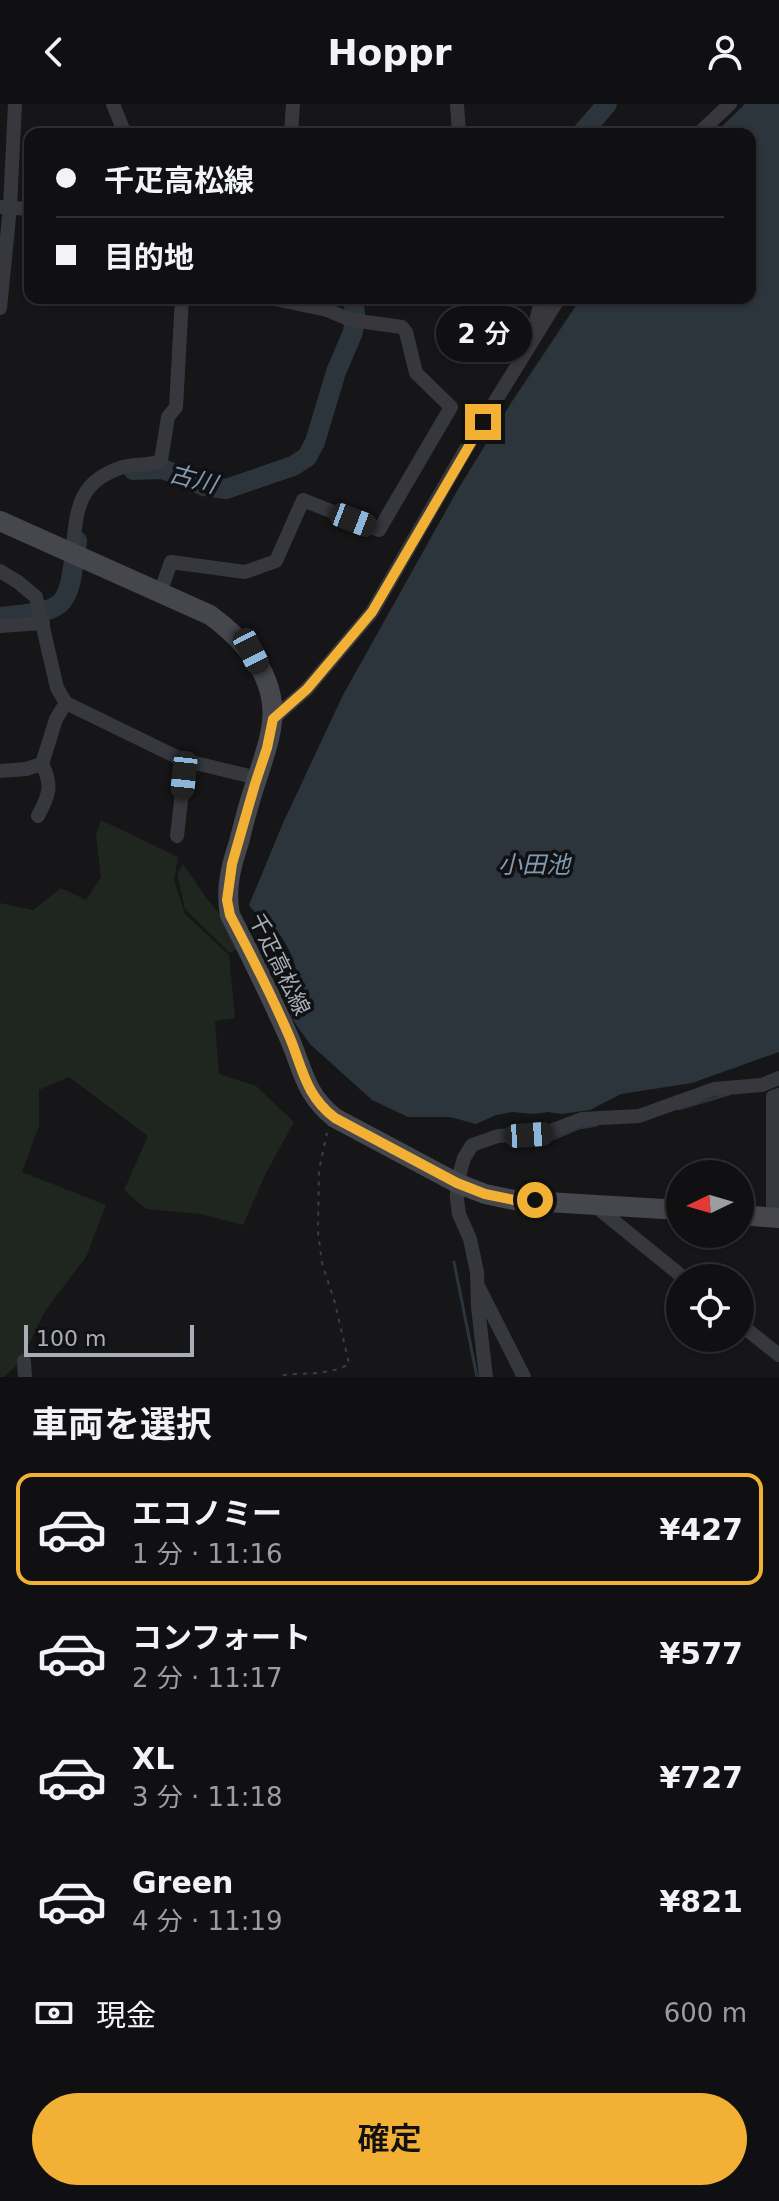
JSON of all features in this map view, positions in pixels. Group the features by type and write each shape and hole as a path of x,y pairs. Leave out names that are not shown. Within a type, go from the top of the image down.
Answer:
{"main road":[{"name":"千疋高松線","path":"0,521 210,615 230,629 251,651 265,679 273,719 232,864 227,900 230,915 290,1039 309,1090 322,1108 457,1183 485,1194 514,1200 666,1209"},
{"path":"754,1216 776,1218"}],"street":[{"path":"0,308 5,207 15,104"},
{"path":"113,104 123,128"},
{"path":"291,128 293,104"},
{"path":"457,104 459,128"},
{"path":"704,128 730,104"},
{"path":"77,557 78,507 90,488 122,467 154,464 161,460 168,417 176,407 182,304"},
{"path":"160,593 171,562 245,572 276,561 303,500 379,530 451,407 416,373 402,327 357,321 298,304"},
{"path":"459,347 501,304"},
{"path":"530,348 541,304"},
{"path":"273,719 307,689 372,612 467,447 556,304"},
{"path":"0,571 36,597 57,688 66,703 183,760 257,778"},
{"path":"0,626 42,615"},
{"path":"38,816 49,789 48,775 42,764 56,719 66,703"},
{"path":"177,836 183,760"},
{"path":"0,771 42,764"},
{"path":"486,1377 477,1284 470,1239 459,1214 457,1183 464,1158 472,1145 498,1136 545,1133 582,1119 639,1116 714,1089 762,1085 779,1078"},
{"path":"776,1218 773,1097 779,1095"},
{"path":"592,1204 667,1264"},
{"path":"477,1284 524,1377"},
{"path":"754,1335 779,1355"},
{"path":"24,1361 25,1377"}],"path":[{"path":"283,1375 333,1370 349,1364 322,1263 318,1232 319,1170 328,1113"}],"shaded area":[{"path":"101,820 178,857 174,880 185,914 229,955 235,1018 215,1021 219,1074 256,1086 294,1122 266,1173 243,1225 201,1214 146,1209 124,1190 148,1136 69,1077 39,1090 39,1126 22,1172 106,1205 86,1257 45,1311 20,1362 0,1377 0,903 33,910 61,888 86,900 101,877 96,835"},
{"path":"183,864 232,928 241,945 230,953 185,909 177,874"}],"water":[{"name":"小田池","path":"745,104 779,104 779,1052 692,1083 621,1094 590,1110 561,1114 512,1112 476,1124 450,1117 408,1117 372,1100 310,1044 292,1019 285,998 293,992 296,983 297,973 290,952 273,926 249,905 283,823 343,695 457,491 577,304 756,304 756,128 720,128"}],"waterway":[{"name":"古川","path":"586,128 607,104"},
{"name":"古川","path":"133,470 163,469 204,486 226,489 293,466 307,457 353,332 354,304"},
{"name":"古川","path":"0,617 41,612 61,602 71,581 77,541"},
{"path":"678,1109 729,1094"},
{"path":"543,1140 597,1125"},
{"path":"454,1262 477,1377"}],"route":[{"path":"483,422 372,612 307,689 273,719 232,864 227,900 230,915 290,1039 309,1090 322,1108 335,1118 457,1183 485,1194 514,1200 535,1200"}]}
